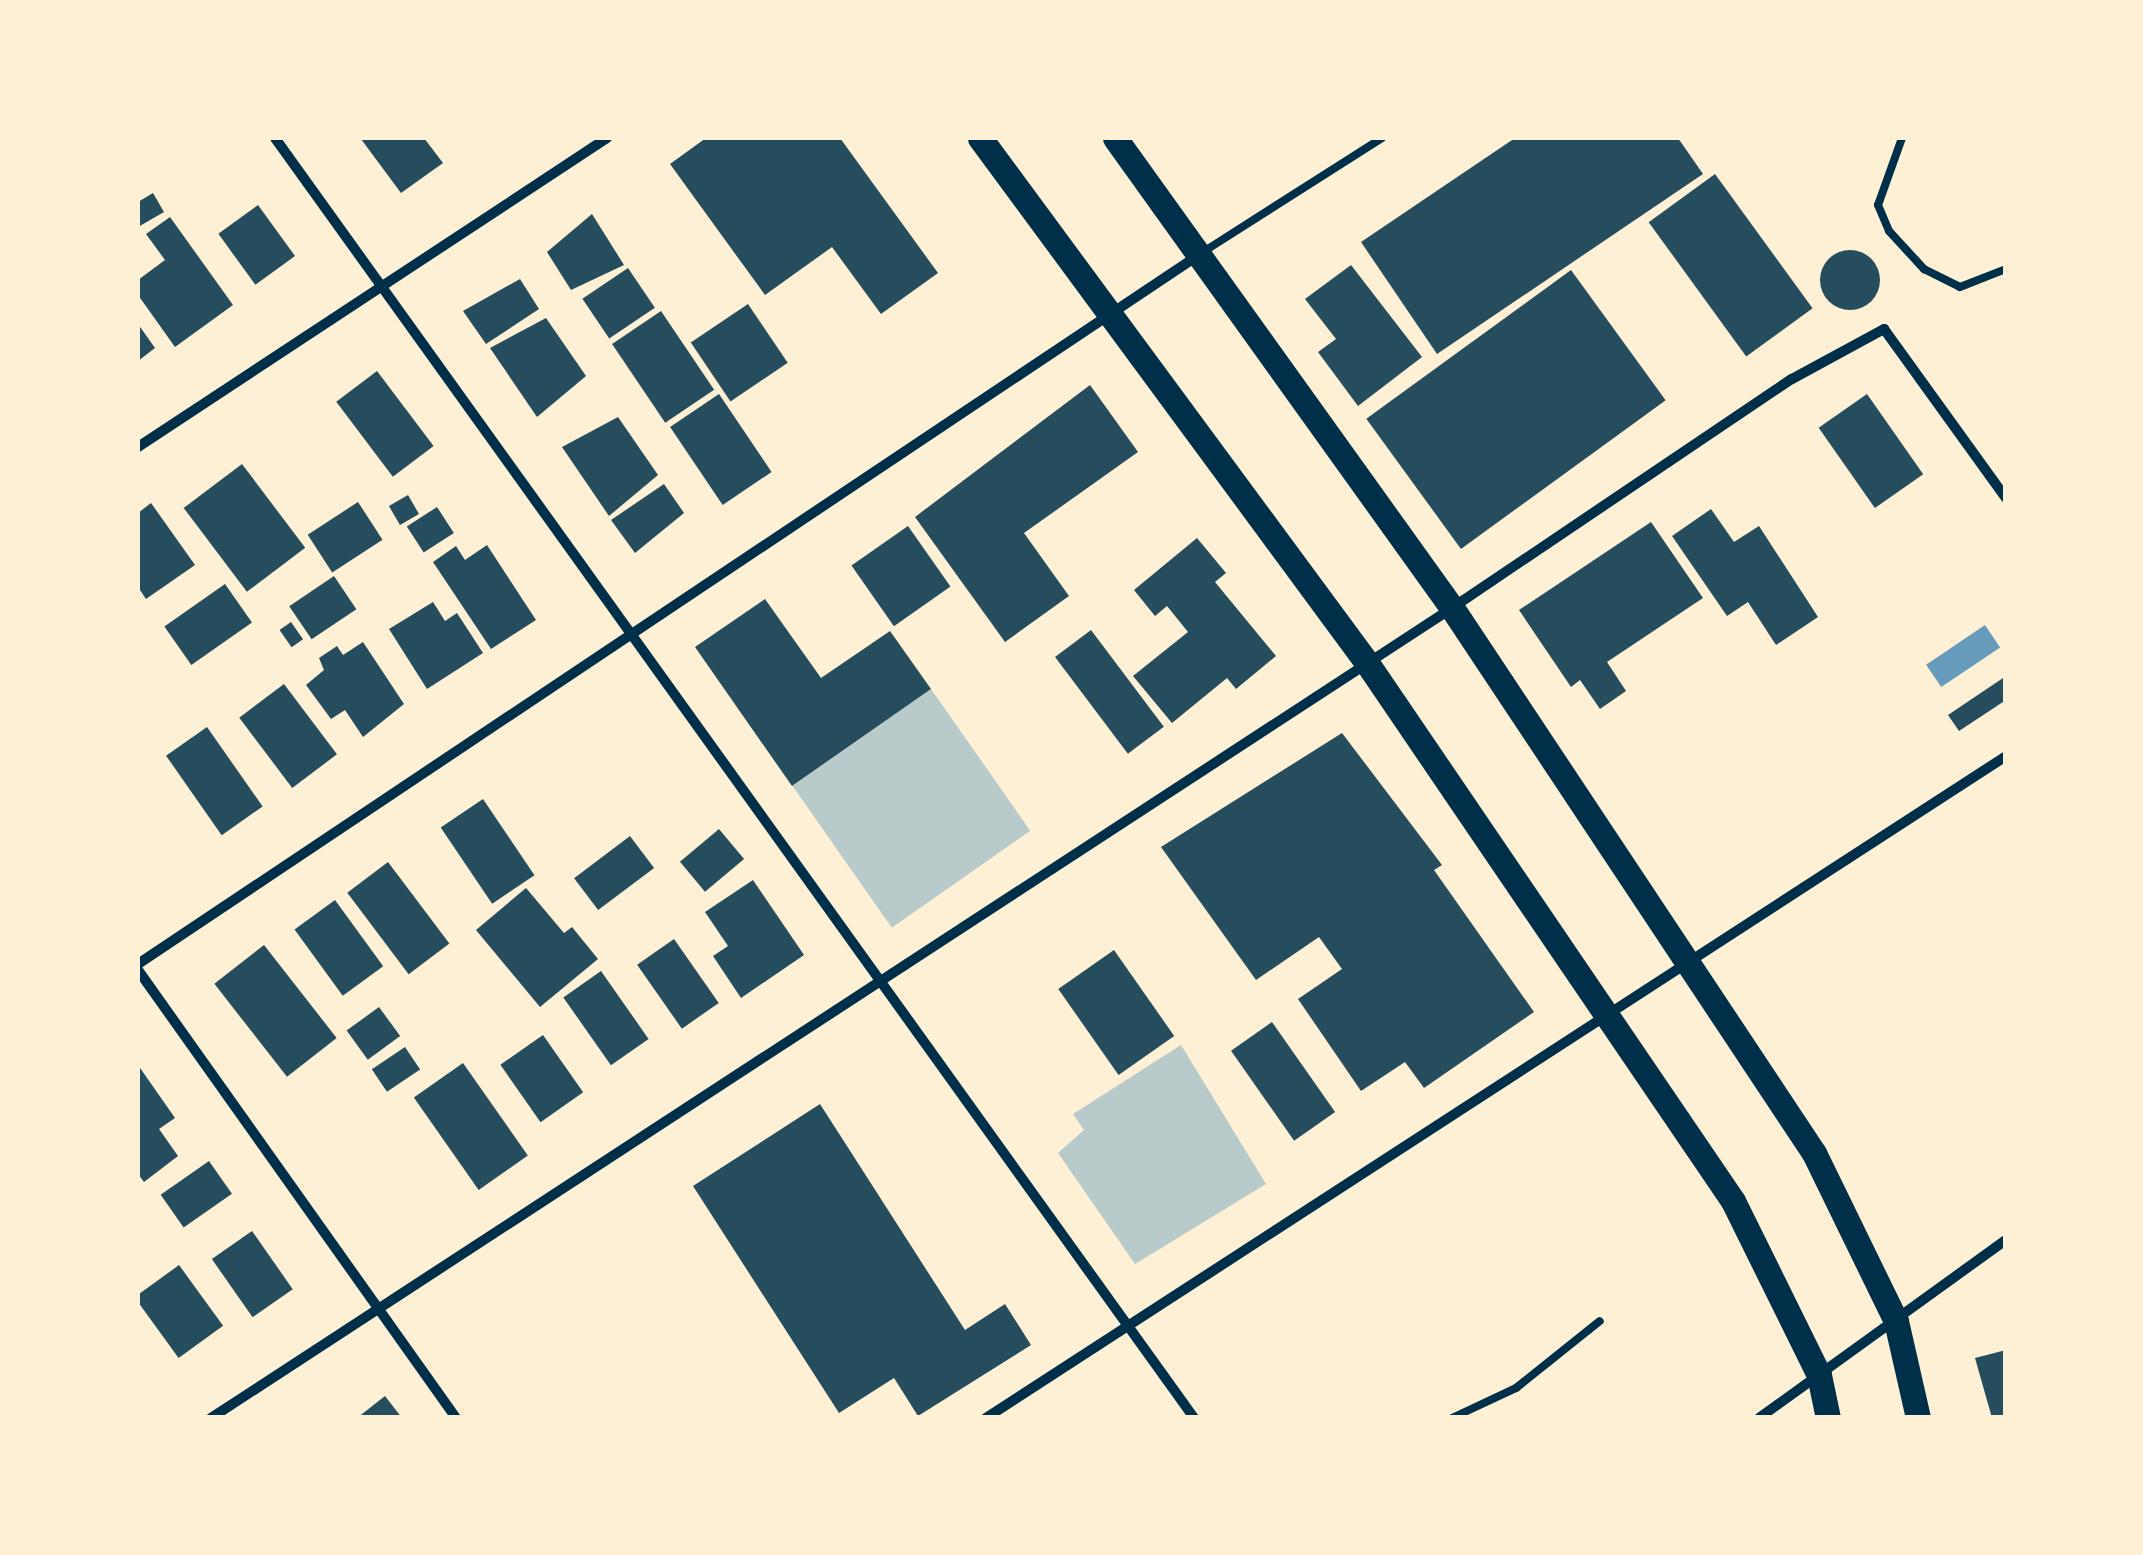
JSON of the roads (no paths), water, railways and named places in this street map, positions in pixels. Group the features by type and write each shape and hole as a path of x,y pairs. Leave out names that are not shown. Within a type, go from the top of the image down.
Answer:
{"main road":[{"path":"980,138 1367,664 1733,1201 1819,1375 1828,1418"},
{"path":"1115,138 1452,608 1814,1153 1896,1321 1918,1418"}],"street":[{"path":"274,138 877,985 1194,1418"},
{"path":"138,447 607,138"},
{"path":"456,1418 138,967 1199,254"},
{"path":"211,1418 1367,664 1792,378 1884,329 2006,498"},
{"path":"986,1418 2006,756"},
{"path":"1759,1418 2006,1240"}],"lane":[{"path":"1199,254 1382,138"},
{"path":"1902,138 1878,205 1889,231 1924,268 1960,288 2006,268"},
{"path":"1452,1418 1516,1388 1600,1321"}],"water":[{"path":"1985,625 2000,647 1941,687 1926,665"}]}
